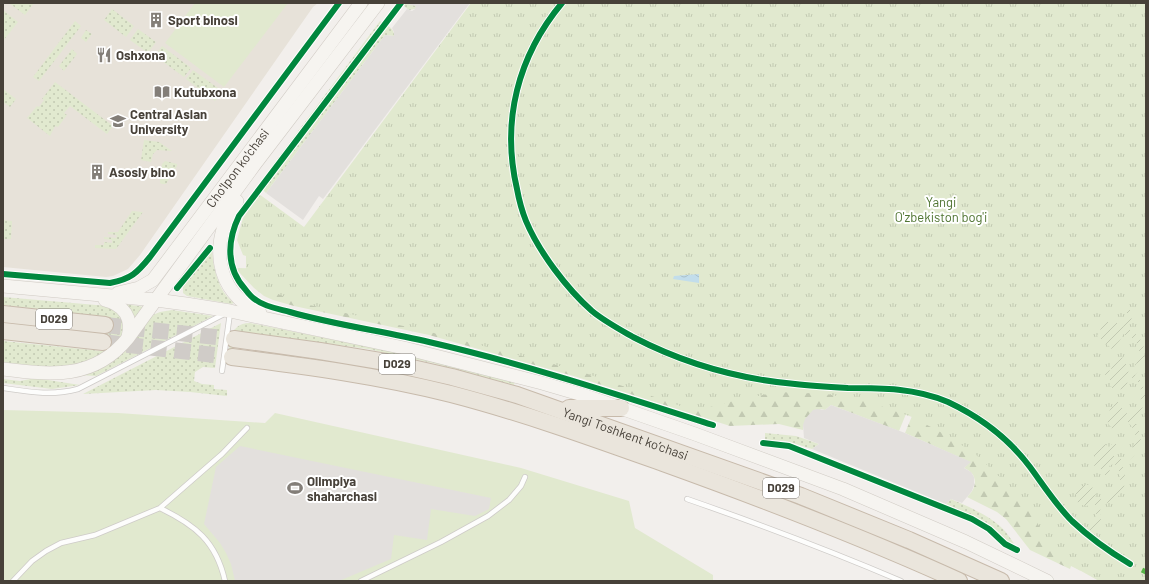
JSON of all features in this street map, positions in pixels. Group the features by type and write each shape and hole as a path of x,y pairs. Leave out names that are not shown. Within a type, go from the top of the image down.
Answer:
{"highway":[{"name":"D029","path":"3,314 105,325"},
{"path":"3,331 103,342"},
{"name":"Yangi Toshkent ko‘chasi","path":"234,339 346,355 419,369 485,385 555,408 808,498 910,540 1001,581"},
{"name":"Yangi Toshkent ko‘chasi","path":"232,357 319,368 385,380 450,394 520,414 773,503 873,543 959,581"},
{"path":"555,408 621,408"}],"main road":[{"name":"Cho'lpon ko'chasi","path":"90,295 131,290 143,286 153,280 361,3"},
{"name":"Cho'lpon ko'chasi","path":"3,369 50,374 76,371 106,359 116,351 128,338 285,125 378,3"},
{"path":"285,125 228,218 222,239 220,256 221,269 226,282 233,294 239,300 260,313 292,324"},
{"path":"3,286 156,300 230,311 404,348 498,371 583,395 745,452 843,489 966,542 1047,581"},
{"path":"90,295 112,302 123,309 128,316 130,323 128,338"}],"lane":[{"path":"222,371 230,311"},
{"path":"3,388 47,394 78,389 230,311"},
{"path":"13,581 32,561 61,543 95,534 160,508 222,454 247,428"},
{"path":"361,581 441,542 492,513 509,500 521,486 526,477"},
{"path":"687,499 768,527 848,558 901,581"},
{"path":"160,508 186,522 201,534 217,556 225,581"}],"shaded area":[{"name":"Central Asian University","path":"3,3 318,3 313,7 140,255 128,269 113,276 106,277 3,267"},
{"path":"470,3 323,199 319,196 303,220 266,193 385,35 394,36 392,28 407,9 412,11 415,9 416,6 408,4"},
{"path":"831,405 905,433 971,462 964,468 971,472 974,477 972,491 962,503 951,499 946,504 812,449 819,444 804,438 803,425 805,419 813,410 825,410"},
{"path":"240,446 491,498 489,509 475,516 431,509 427,540 394,535 391,559 339,581 235,581 231,564 226,553 220,543 204,524 216,467"}],"green space":[{"path":"9,3 34,3 25,15"},
{"path":"195,3 288,3 224,87 165,43"},
{"path":"400,3 409,3 408,4 417,6 415,9 409,10"},
{"name":"Yangi O'zbekiston bog'i","path":"471,3 1146,3 1146,581 1099,581 1056,557 1034,517 1005,482 974,453 946,435 912,417 869,402 826,394 778,392 733,401 695,411 579,371 430,332 305,304 264,289 246,273 246,256 243,255 237,240 243,218 259,194 304,227"},
{"path":"112,9 134,26 126,37 104,20"},
{"path":"3,10 18,22 3,41"},
{"path":"75,21 81,26 39,81 33,77"},
{"path":"380,21 392,29 394,36 385,35 266,193 258,185"},
{"path":"138,29 156,42 148,53 130,40"},
{"path":"86,30 92,34 86,42 81,38"},
{"path":"162,46 191,68 184,77 155,56"},
{"path":"72,49 77,54 64,71 59,66"},
{"path":"193,70 222,91 215,101 186,79"},
{"path":"55,82 113,126 107,134 70,106 64,113 67,115 58,127 55,126 50,136 27,118 37,106 39,107 44,100 42,99"},
{"path":"3,89 16,99 10,107 3,102"},
{"path":"144,140 159,142 172,151 157,150 153,154 151,162 141,160"},
{"path":"165,161 177,164 177,166 166,184 162,184 160,181 162,164"},
{"path":"132,211 143,212 116,249 95,248 95,245 104,245 104,242 112,243 112,240 104,239 104,237 116,238 117,235 108,234 108,232 118,232"},
{"path":"3,220 12,221 11,239 3,239"},
{"path":"212,249 217,279 224,292 234,303 231,304 187,296 183,293 183,287"},
{"path":"236,269 555,279 913,397 899,431 831,405 825,410 821,409 803,425 803,430 779,424 730,426 577,377 429,335 294,306 273,300 264,296 254,288"},
{"path":"3,297 112,307 123,319 123,335 108,351 83,363 44,366 3,363 3,341 102,351 106,317 3,305"},
{"path":"124,304 145,307 135,320"},
{"path":"172,310 213,316 96,376 79,375 155,314"},
{"path":"1127,310 1132,310 1132,317 1128,329 1140,338 1144,350 1143,362 1135,375 1143,385 1145,397 1142,409 1133,420 1140,433 1141,439 1138,451 1129,461 1122,465 1125,479 1122,491 1114,500 1100,505 1101,522 1093,532 1089,529 1095,522 1097,507 1093,503 1090,506 1080,505 1076,507 1078,503 1075,490 1078,490 1084,485 1088,485 1092,482 1092,487 1096,492 1095,499 1102,499 1113,494 1117,489 1120,477 1116,465 1113,464 1109,466 1110,473 1108,475 1103,475 1101,469 1096,469 1094,465 1098,460 1093,455 1096,450 1101,449 1103,444 1109,447 1113,443 1119,445 1119,449 1114,457 1123,459 1127,456 1133,448 1135,438 1134,430 1128,422 1126,422 1122,427 1114,429 1113,432 1105,416 1108,415 1111,407 1113,407 1117,399 1128,416 1134,412 1141,400 1140,386 1137,381 1132,378 1126,378 1128,385 1127,392 1121,391 1120,386 1117,389 1112,388 1111,380 1107,380 1105,375 1106,371 1112,370 1110,363 1118,362 1119,358 1121,357 1126,359 1126,368 1128,372 1132,370 1137,363 1139,355 1136,342 1123,334 1113,350 1097,336 1104,323 1104,319 1107,322 1116,322 1119,326 1123,327 1127,316"},
{"path":"221,323 215,368 203,367 195,372 194,381 202,384 214,385 214,389 227,390 227,396 156,390 83,394"},
{"path":"250,323 401,353 515,382 514,385 432,363 368,349 235,331 231,365 228,364 233,331 243,324"},
{"path":"35,378 80,385 52,389 3,383 3,379 20,381"},
{"path":"919,399 946,407 1081,571 1071,566 1070,569 1030,550 1006,519 997,512 967,497 973,490 975,481 972,474 964,468 970,462 905,433"},
{"name":"Olimpiya shaharchasi","path":"3,410 118,413 265,423 275,413 521,468 629,501 635,528 713,575 713,581 3,581"},
{"path":"765,433 796,436 819,444 812,449 786,441 765,440"},
{"path":"951,499 992,520 1009,536 1014,544 1006,540 993,527 985,522 946,504"}],"water":[{"path":"699,274 699,283 673,279 674,276"}],"tunnel":[{"path":"105,325 234,339"},
{"path":"103,342 232,357"}],"marked path":[{"path":"1142,570 1146,572"}],"cycle path":[{"path":"3,274 110,283 123,280 137,271 150,257 339,3"},
{"path":"401,3 239,216 232,235 230,254 234,272 247,292 253,298 272,308 324,321 394,334 501,360 572,380 713,425"},
{"path":"562,3 547,23 534,45 524,67 517,90 513,114 511,139 513,164 521,205 526,221 538,245 554,269 573,292 592,311 633,337 671,355 732,374 774,382 801,385 911,391 936,397 948,402 982,422 1003,438 1022,457 1055,502 1072,521 1100,544 1130,564"},
{"path":"177,288 210,248"},
{"path":"763,443 789,446 972,519 989,529 1005,544 1017,550"}],"place":[{"name":"Sport binosi","path":"156,20"},
{"name":"Oshxona","path":"104,55"},
{"name":"Kutubxona","path":"162,92"},
{"name":"Central Asian University","path":"118,121"},
{"name":"Asosiy bino","path":"97,172"},
{"name":"Olimpiya shaharchasi","path":"295,488"}]}
